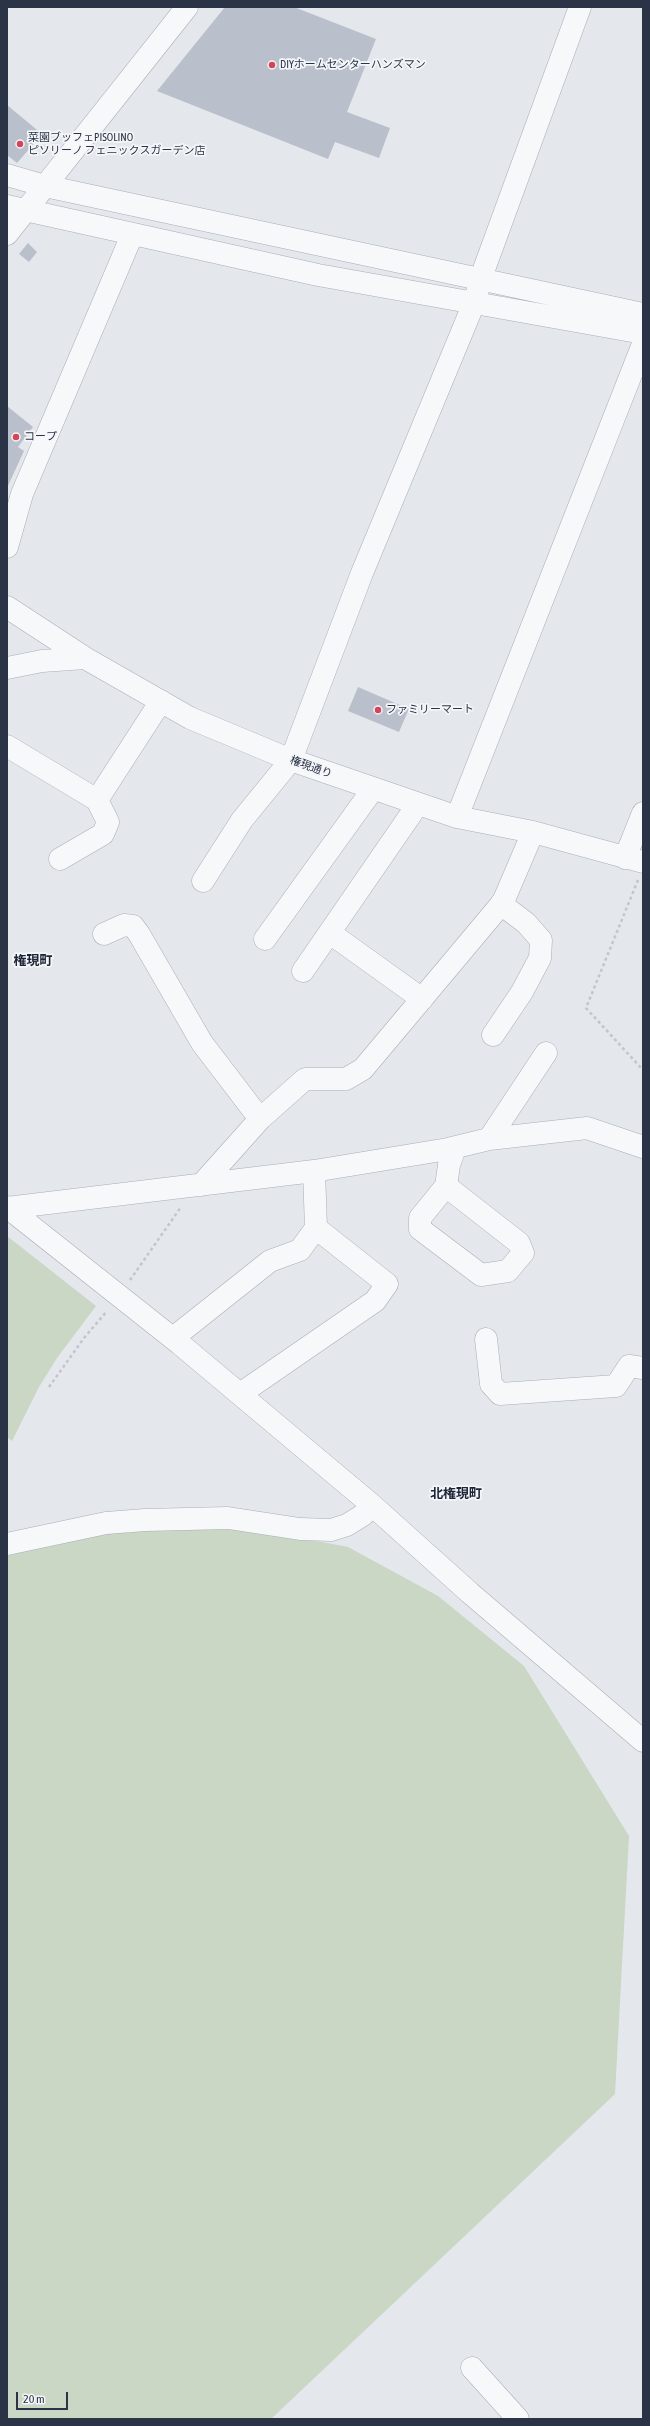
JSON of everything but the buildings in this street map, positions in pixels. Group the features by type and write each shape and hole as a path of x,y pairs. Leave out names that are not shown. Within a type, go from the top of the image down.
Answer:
{"street":[{"path":"7,234 16,208 45,186 187,7"},
{"path":"203,881 242,820 291,760 362,573 474,303 481,278 580,7"},
{"path":"7,175 45,186 481,278 643,314"},
{"path":"16,208 132,235 318,275 643,333"},
{"path":"7,547 22,494 132,235"},
{"path":"457,817 643,344"},
{"name":"権現通り","path":"7,607 85,658 190,718 291,760 457,817 533,832 636,865"},
{"path":"7,668 42,661 85,658"},
{"path":"98,800 161,701"},
{"path":"7,746 98,800 108,822 103,834 60,859"},
{"path":"265,939 373,789"},
{"path":"303,971 418,804"},
{"path":"636,865 643,813"},
{"path":"198,1186 260,1119 305,1079 346,1079 363,1069 501,904 533,832"},
{"path":"492,1035 522,992 540,958 541,940 526,923 501,904"},
{"path":"104,934 124,925 133,926 202,1043 260,1119"},
{"path":"330,933 422,999"},
{"path":"489,1139 546,1053"},
{"path":"8,1208 314,1171 455,1148 489,1139 587,1128 643,1148"},
{"path":"446,1186 519,1243 523,1253 508,1271 481,1275 420,1229 420,1218 446,1186 448,1165 455,1148"},
{"path":"173,1338 270,1261 300,1250 316,1228 314,1171"},
{"path":"8,1208 118,1297 173,1338 240,1394 372,1505 470,1593 643,1741"},
{"path":"240,1394 374,1301 387,1284 316,1228"},
{"path":"486,1339 492,1384 500,1394 616,1386 629,1366 643,1368"},
{"path":"7,1544 106,1522 145,1520 228,1518 300,1529 330,1530 347,1525 363,1515 372,1505"},
{"path":"472,2368 518,2419"}],"path":[{"path":"636,865 586,1008 643,1070"},
{"path":"49,1387 84,1338 118,1297 198,1186"}],"green space":[{"path":"7,1236 96,1306 57,1358 39,1387 12,1441 7,1437"},
{"path":"243,1527 348,1547 438,1596 524,1666 629,1836 615,2094 271,2419 7,2419 7,1556 65,1539 145,1529"}],"place":[{"name":"DIYホームセンターハンズマン","path":"272,65"},
{"name":"菜園ブッフェPISOLINO ピソリーノ フェニックスガーデン店","path":"20,144"},
{"name":"コープ","path":"16,437"},
{"name":"ファミリーマート","path":"378,710"}],"district":[{"name":"権現町","path":"33,961"},
{"name":"北権現町","path":"456,1494"}]}
